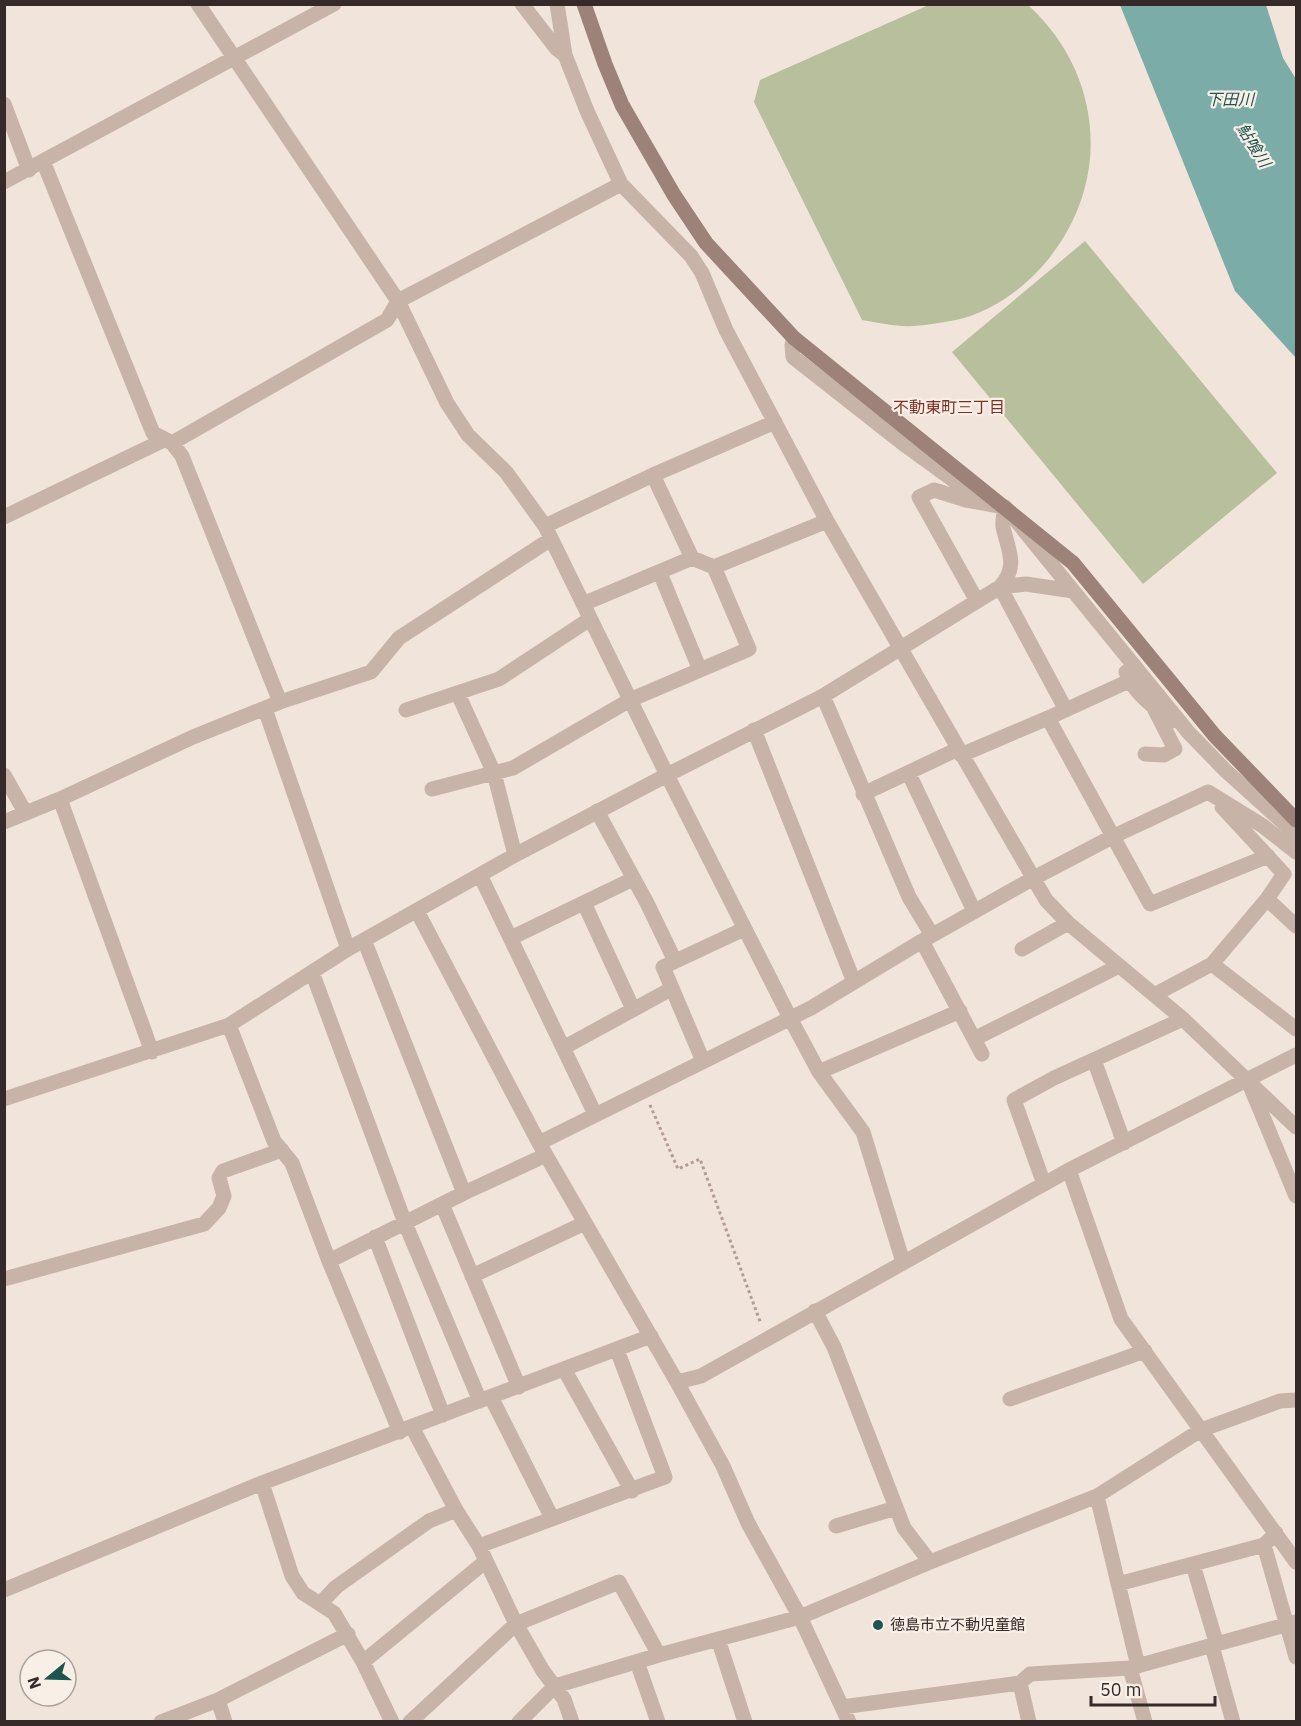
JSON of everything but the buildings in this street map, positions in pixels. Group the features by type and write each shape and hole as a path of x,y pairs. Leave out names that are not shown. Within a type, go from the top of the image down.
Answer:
{"street":[{"path":"198,4 398,301 447,403 468,435 506,472 548,532 790,1018 819,1072 863,1132 903,1262"},
{"path":"4,182 334,4"},
{"path":"522,4 556,48 565,55"},
{"path":"557,4 565,55 586,111 621,184 691,256 702,273 726,330 827,522 1032,879 1046,900 1068,923 1183,1019 1296,1126"},
{"path":"584,4 622,105 674,195 706,243 794,338 1074,563 1215,736 1296,820"},
{"path":"4,104 29,170"},
{"path":"43,161 153,433 168,442 182,456 280,702"},
{"path":"4,517 168,442 387,320 398,301 621,184"},
{"path":"691,256 706,243"},
{"path":"794,338 793,357 905,445 987,505"},
{"path":"4,822 60,799 193,737 280,702 371,672 399,638 548,532 653,476 775,422"},
{"path":"653,476 692,558 714,567 827,522"},
{"path":"977,602 919,497 934,490 987,505 1005,507 1189,733 1226,771 1296,834"},
{"path":"4,1100 229,1025 348,949 515,855 823,696 1000,587 1009,577 1011,554 1002,524 1005,507"},
{"path":"583,604 692,558"},
{"path":"432,789 513,768 630,700 749,649 714,567"},
{"path":"660,573 700,670"},
{"path":"1000,587 1026,584 1073,591"},
{"path":"1000,587 1066,710"},
{"path":"406,710 499,678 590,619"},
{"path":"1116,643 1129,681 1153,707 1189,733 1215,736"},
{"path":"863,794 959,752 1048,718 1129,681"},
{"path":"458,694 494,773 515,855"},
{"path":"823,696 863,794 960,1011 982,1054"},
{"path":"1145,754 1164,755 1175,749 1153,707"},
{"path":"265,709 348,949"},
{"path":"1048,718 1150,904 1268,856"},
{"path":"754,730 854,982"},
{"path":"909,774 974,910"},
{"path":"4,775 25,812"},
{"path":"329,1261 464,1193 543,1149 595,1114 790,1018 974,910 1032,879 1112,837 1208,792"},
{"path":"1208,792 1263,826 1296,852"},
{"path":"1154,995 1212,964 1267,899 1284,874 1208,792"},
{"path":"60,799 152,1052"},
{"path":"597,811 675,961"},
{"path":"480,875 595,1114"},
{"path":"511,938 633,879"},
{"path":"1267,899 1296,926"},
{"path":"584,903 633,1009"},
{"path":"417,911 543,1149 723,1466 748,1523 800,1617 849,1722"},
{"path":"1022,949 1068,923"},
{"path":"703,1061 663,967 744,929"},
{"path":"364,940 464,1193"},
{"path":"1212,964 1296,1029"},
{"path":"974,1039 1119,966"},
{"path":"312,972 405,1223 486,1399 552,1518"},
{"path":"563,1048 671,989"},
{"path":"819,1072 960,1011"},
{"path":"1044,1184 1014,1100 1183,1019"},
{"path":"229,1025 274,1141 292,1163 329,1261 406,1429 479,1546 516,1624 543,1671 564,1699 572,1722"},
{"path":"677,1382 701,1376 1069,1170 1296,1055"},
{"path":"1094,1060 1124,1143"},
{"path":"1248,1081 1296,1196"},
{"path":"4,1279 204,1224 219,1208 224,1196 219,1178 223,1172 282,1150"},
{"path":"1069,1170 1121,1319 1296,1562"},
{"path":"442,1204 519,1387"},
{"path":"472,1276 585,1223"},
{"path":"375,1238 443,1415"},
{"path":"815,1311 834,1347 904,1528 930,1562"},
{"path":"4,1590 262,1484 651,1336"},
{"path":"479,1546 665,1477 616,1350"},
{"path":"1010,1399 1145,1351"},
{"path":"564,1370 632,1491"},
{"path":"519,1722 555,1686 800,1617 930,1562 1097,1496 1201,1430 1280,1401 1296,1400"},
{"path":"262,1484 291,1576 303,1593 334,1613 363,1662 392,1722"},
{"path":"1097,1496 1118,1584 1145,1722"},
{"path":"836,1526 896,1508"},
{"path":"321,1603 336,1587 429,1521 456,1510"},
{"path":"1118,1584 1264,1545 1276,1533"},
{"path":"1264,1545 1292,1624 1296,1657"},
{"path":"363,1662 486,1561"},
{"path":"1193,1565 1233,1722"},
{"path":"410,1722 516,1624 619,1582 659,1655"},
{"path":"842,1707 1020,1683 1030,1674 1134,1667 1292,1624"},
{"path":"160,1722 218,1700 348,1634"},
{"path":"718,1639 745,1722"},
{"path":"637,1662 658,1722"},
{"path":"1020,1683 1029,1722"},
{"path":"218,1700 225,1722"}],"path":[{"path":"644,1090 678,1169 700,1159 766,1340"}],"green space":[{"path":"931,4 1028,5 1055,35 1074,67 1086,102 1091,138 1088,175 1077,210 1059,244 1034,275 1008,296 978,313 956,320 902,326 862,320 754,102 760,80"},
{"path":"1085,241 1277,473 1143,584 952,352"}],"water":[{"name":"下田川","path":"1120,5 1266,5 1283,58 1296,79 1296,358 1235,291"}],"place":[{"name":"徳島市立不動児童館","path":"878,1625"}],"district":[{"name":"不動東町三丁目","path":"949,407"}],"water label":[{"name":"鮎喰川","path":"1254,145"}]}
